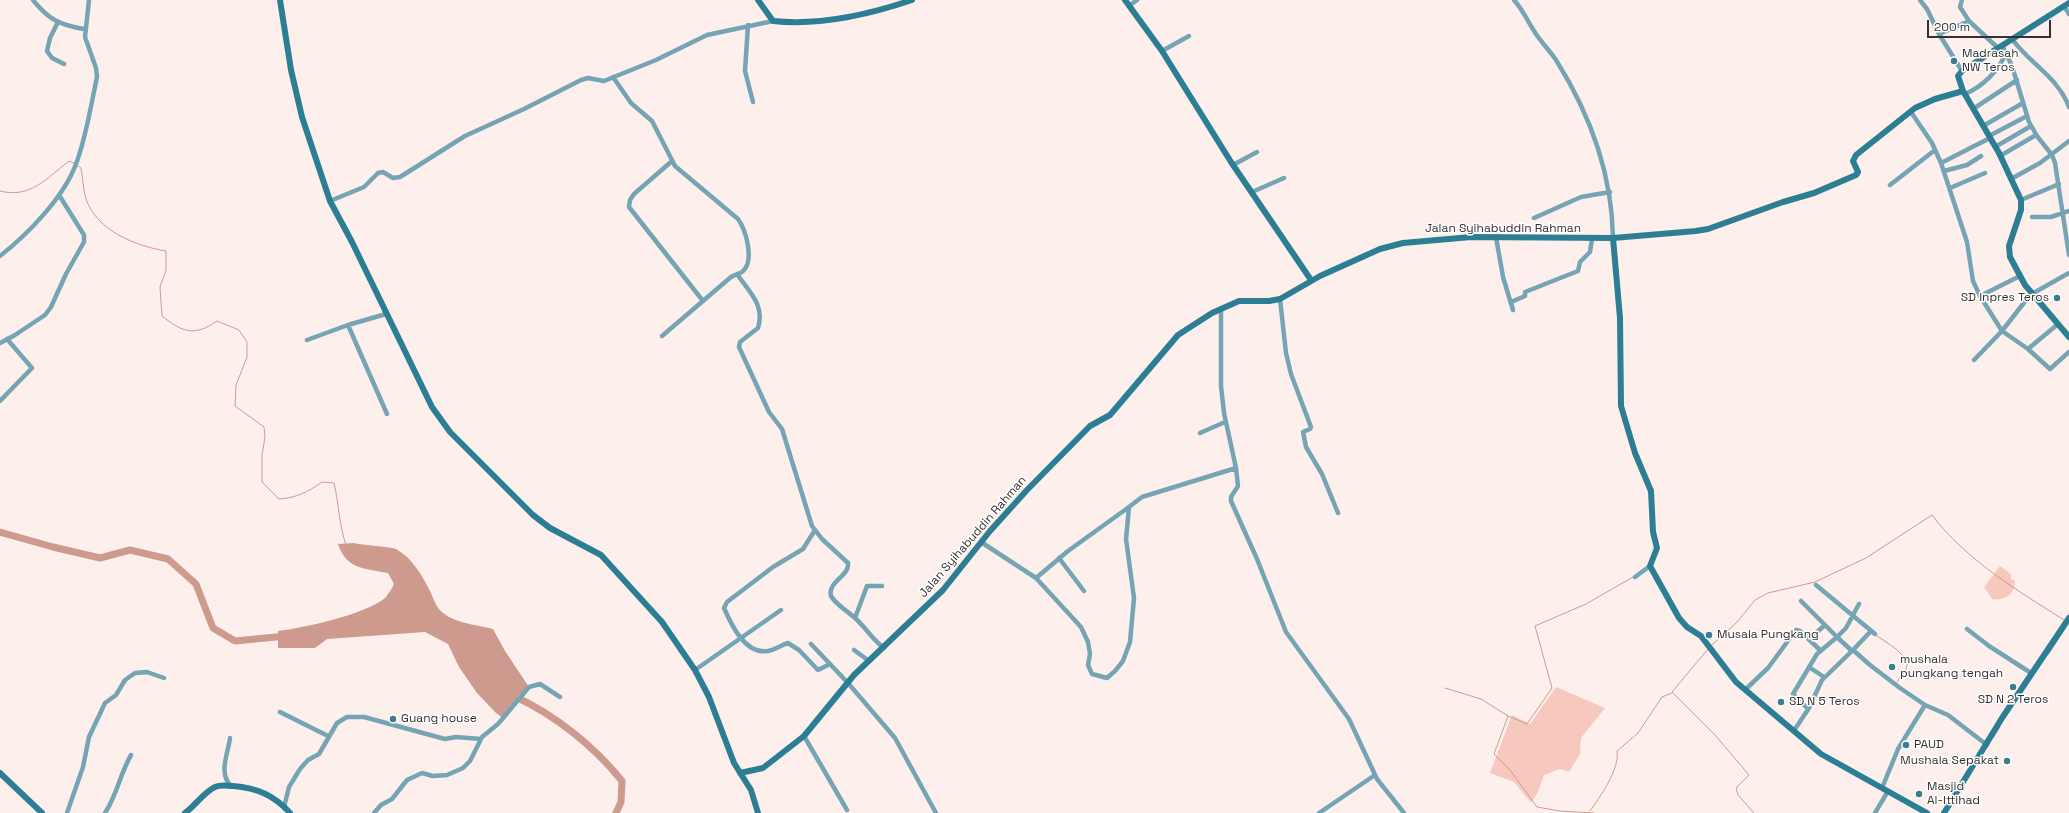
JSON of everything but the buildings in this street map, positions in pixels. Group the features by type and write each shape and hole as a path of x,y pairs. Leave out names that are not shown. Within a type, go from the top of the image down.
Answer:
{"street":[{"path":"33,0 47,16 58,22 84,29"},
{"path":"0,256 34,224 59,195 73,172 80,153 97,77 96,68 85,41 84,29 89,0"},
{"path":"280,0 291,70 302,117 330,201 359,256 432,407 450,432 538,520 597,552 662,622 695,670 715,710 740,773 751,790 758,813"},
{"path":"758,0 774,21"},
{"path":"330,201 364,187 378,173 383,172 393,178 400,178 464,136 524,109 581,80 590,78 602,81 656,60 706,35 748,25 774,21 836,20 912,0"},
{"path":"1125,0 1162,51 1233,165 1311,280"},
{"path":"1129,6 1137,0"},
{"path":"1514,0 1555,59 1572,88 1593,135 1610,192 1620,318 1620,406 1635,453 1651,491 1654,532 1657,548 1650,566 1635,577"},
{"path":"1920,0 1927,9 1938,34 1962,71"},
{"path":"1962,0 1960,7 1968,20 2006,52 2017,80 2031,126 2036,135 2052,155 2059,184 2062,215 2069,253"},
{"path":"2069,14 2066,4 1962,71 1958,76 1964,92 2000,156 2021,200 2021,210 2012,234 2009,250 2020,276 2031,294 2069,337"},
{"path":"1938,34 1968,20"},
{"path":"58,22 50,38 47,51 52,58 64,64"},
{"path":"748,25 745,71 754,102"},
{"path":"1162,51 1189,36"},
{"path":"2012,39 2031,62 2051,78 2061,90 2068,104"},
{"path":"1964,92 1975,89 1987,80 2000,64 2006,52"},
{"path":"613,77 631,103 652,121 672,161 682,173 735,216 741,223 750,259 746,268 703,301 662,336"},
{"path":"1973,109 2017,80"},
{"name":"Jalan Syihabuddin Rahman","path":"740,773 763,768 804,736 848,683 943,590 981,542 1019,499 1090,426 1110,415 1178,335 1196,322 1239,301 1280,298 1311,280 1396,244 1420,240 1496,237 1614,238 1708,229 1832,186 1858,173 1853,161 1854,156 1911,112 1935,100 1964,92"},
{"path":"1983,126 2023,103"},
{"path":"1911,112 1935,150 1941,163 1967,242 1973,281 1980,296 2002,331 2028,349 2050,369 2069,352"},
{"path":"1941,163 2027,116"},
{"path":"1995,147 2031,126"},
{"path":"2000,156 2036,135"},
{"path":"2011,179 2052,155 2069,141"},
{"path":"1890,185 1935,150"},
{"path":"1233,165 1257,152"},
{"path":"1944,171 1967,164 1981,156"},
{"path":"672,161 634,194 630,200 629,207 703,301"},
{"path":"1950,188 1985,173"},
{"path":"1252,192 1284,178"},
{"path":"2021,200 2059,184"},
{"path":"1534,218 1581,197 1610,192"},
{"path":"0,342 44,316 51,307 66,274 84,242 84,236 59,195"},
{"path":"2032,217 2048,218 2069,212"},
{"path":"1496,237 1503,277 1513,310"},
{"path":"1511,302 1524,296 1525,292 1578,271 1580,262 1590,252 1592,239"},
{"path":"1974,360 2002,331 2031,294 2069,273"},
{"path":"737,274 758,304 760,311 758,328 740,342 739,348 769,412 782,429 806,512 815,530 828,545 848,563 848,569 831,588 830,593 835,602 855,618 884,648"},
{"path":"1980,296 2020,276"},
{"path":"1280,298 1290,367 1311,427 1303,432 1305,444 1322,474 1338,513"},
{"path":"1221,309 1221,386 1238,486 1231,497 1231,501 1261,569 1283,626 1308,665 1349,719 1375,775 1404,813"},
{"path":"307,340 348,325 386,314"},
{"path":"2028,349 2058,324"},
{"path":"348,325 387,414"},
{"path":"0,401 32,368 7,339"},
{"path":"1200,433 1226,422"},
{"path":"1036,578 1059,558 1142,497 1236,468"},
{"path":"981,542 1036,578 1084,631 1090,654 1088,664 1092,674 1104,678 1111,676 1123,661 1130,642 1134,598 1126,539 1129,507"},
{"path":"815,530 803,549 776,564 727,602 724,608 734,629 752,648 760,651 769,651 787,643 790,644 818,670 830,664"},
{"path":"1059,558 1084,591"},
{"path":"1650,566 1679,618 1687,627 1701,636 1736,682 1821,754 1927,813"},
{"path":"855,618 866,588 882,586"},
{"path":"1795,729 1809,708 1824,677 1873,632 1854,615 1816,586"},
{"path":"1801,600 1837,637 1870,665 1927,705 1954,719 1989,745"},
{"path":"1806,707 1793,694 1809,667 1821,651 1846,629 1859,604"},
{"path":"695,670 781,610"},
{"path":"1948,810 2029,680 2031,673 2039,665 2064,629 2069,618"},
{"path":"1809,639 1825,625"},
{"path":"1966,629 2031,673"},
{"path":"1747,688 1768,668 1794,631 1798,630 1821,651"},
{"path":"811,644 848,683 899,743 936,813"},
{"path":"854,650 869,661"},
{"path":"1809,667 1824,677"},
{"path":"67,813 83,767 89,737 105,703 116,695 129,676 135,673 147,672 164,678"},
{"path":"374,813 381,805 392,799 401,785 410,778 422,773 433,776 447,775 463,768 470,761 481,739 495,728 529,686 540,684 560,697"},
{"path":"1875,813 1887,791 1898,749 1927,705"},
{"path":"280,712 328,736"},
{"path":"284,807 294,779 304,764 319,754 328,736 341,719 359,716 444,739 456,737 481,739"},
{"path":"804,736 847,810"},
{"path":"230,738 224,771 226,779 231,786"},
{"path":"105,813 115,797 119,778 131,755"},
{"path":"0,773 42,813"},
{"path":"1319,813 1375,775"},
{"path":"185,813 214,787 231,786 259,790 271,796 290,813"}],"shaded area":[{"path":"354,543 396,549 407,557 416,567 441,611 449,617 459,621 493,629 505,651 529,687 503,718 496,713 477,693 459,667 448,644 425,632 327,639 315,648 278,648 278,631 303,627 351,614 365,609 386,597 394,584 388,573 364,568 351,563 346,559 338,544"},
{"path":"2000,566 2011,574 2011,579 2015,581 2015,586 2011,593 2005,598 1992,599 1984,587"},
{"path":"1556,687 1605,708 1581,738 1580,754 1569,772 1560,769 1544,775 1538,792 1531,803 1514,782 1490,773 1512,715 1530,724"}],"waterway":[{"path":"0,191 11,193 29,190 45,180 69,161 74,163"},
{"path":"78,166 81,168 86,199 91,210 99,220 108,228 130,241 154,249 166,251 166,270 160,287 162,316 182,329 195,331 209,326 217,321 239,330 247,342 247,357 236,385 235,406 264,427 265,437 262,455 262,482 279,499 302,494 322,482 334,483 346,545"},
{"path":"1712,645 1737,622 1755,600 1768,593 1815,582 1866,558 1932,515 1945,531 1976,560 2011,586 2064,620"},
{"path":"0,532 100,558 130,550 168,559 196,584 213,628 235,641 286,636"},
{"path":"1508,716 1527,724 1552,688 1535,626 1586,604 1633,577"},
{"path":"2048,655 2068,624"},
{"path":"1876,635 1896,649 1908,661 1906,669 1897,682"},
{"path":"1708,649 1672,692 1715,735 1749,775 1736,788 1738,795 1754,813"},
{"path":"1445,688 1481,699 1508,716 1494,754 1510,770 1537,807 1560,811 1594,813"},
{"path":"1590,811 1604,791 1612,774 1617,758 1617,751 1638,733 1662,697 1672,693"},
{"path":"514,696 544,712 573,732 611,768 622,781 621,802 616,813"},
{"path":"1993,738 2000,727"}],"place":[{"name":"Madrasah NW Teros","path":"1954,61"},
{"name":"SD Inpres Teros","path":"2057,298"},
{"name":"Musala Pungkang","path":"1709,635"},
{"name":"mushala pungkang tengah","path":"1892,667"},
{"name":"SD N 2 Teros","path":"2013,687"},
{"name":"SD N 5 Teros","path":"1781,702"},
{"name":"Guang house","path":"393,719"},
{"name":"PAUD","path":"1906,745"},
{"name":"Mushala Sepakat","path":"2007,761"},
{"name":"Masjid Al-Ittihad","path":"1919,794"}]}
